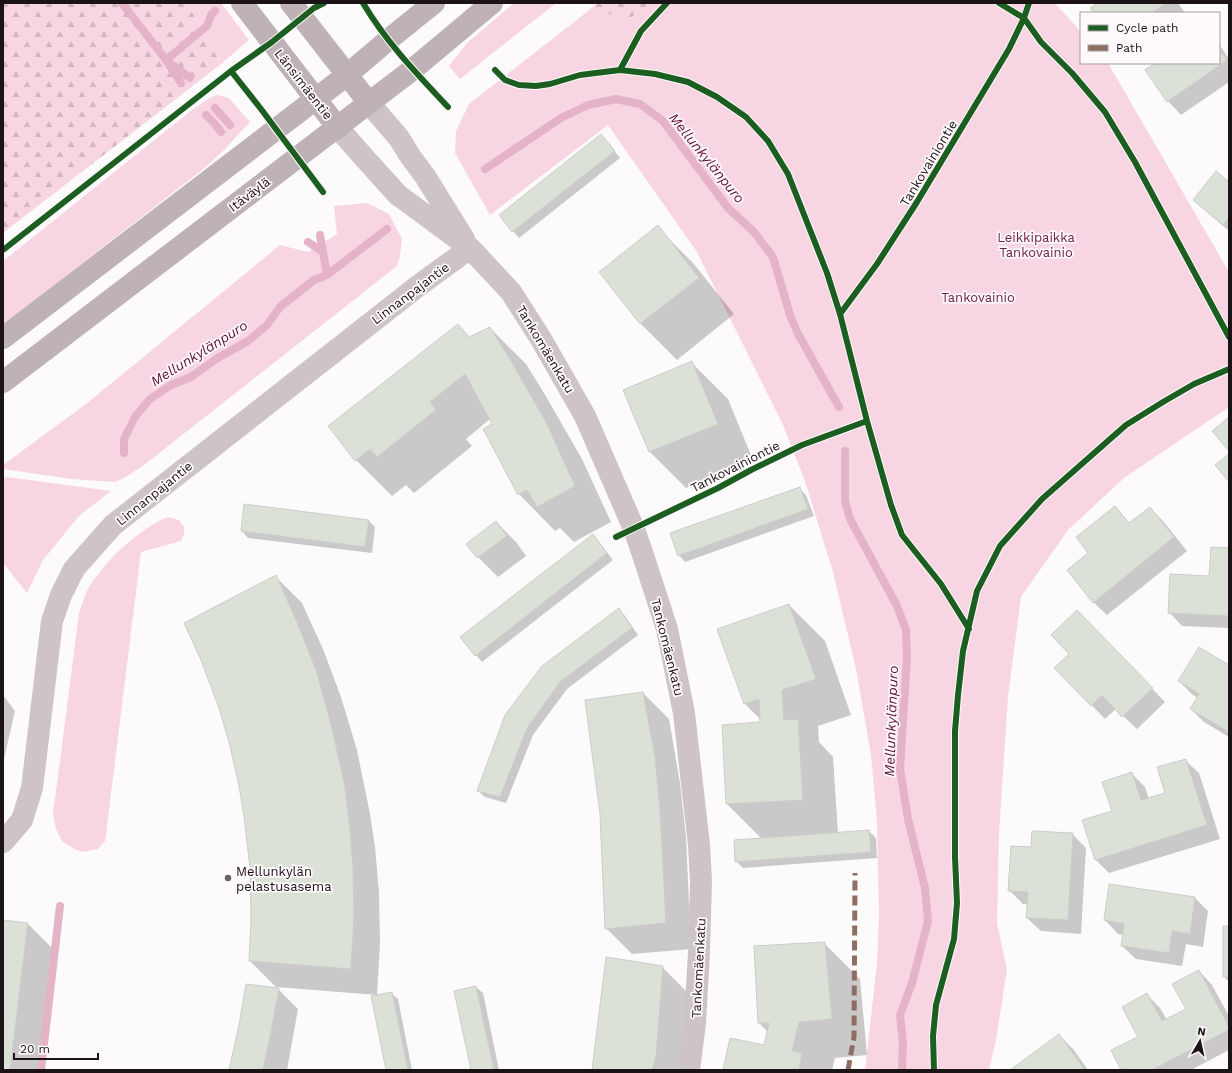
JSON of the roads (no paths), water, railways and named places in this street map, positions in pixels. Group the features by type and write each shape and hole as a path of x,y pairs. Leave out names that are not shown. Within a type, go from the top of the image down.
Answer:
{"main road":[{"name":"Länsimäentie","path":"242,3 338,128"},
{"path":"292,3 369,103"},
{"path":"3,338 347,75 434,3"},
{"name":"Itäväylä","path":"3,382 265,181 338,128 412,70 492,3"}],"street":[{"name":"Tankomäenkatu","path":"369,103 399,138 425,176 470,248"},
{"name":"Tankomäenkatu","path":"338,128 398,195 470,248 511,292 585,416 634,528 667,629 684,713 699,852 701,881 699,952 695,1023 689,1070"},
{"name":"Linnanpajantie","path":"3,842 22,820 32,788 52,621 61,595 74,569 113,525 423,282 470,248"}],"waterway":[{"name":"Mellunkylänpuro","path":"122,3 166,60 181,83"},
{"path":"190,78 166,60 207,26 211,15 215,11"},
{"name":"Mellunkylänpuro","path":"485,169 561,118 588,105 616,99 640,104 663,121 728,208 754,232 773,257 790,315 797,332 839,407"},
{"name":"Mellunkylänpuro","path":"215,108 230,125"},
{"name":"Mellunkylänpuro","path":"206,115 221,132"},
{"name":"Mellunkylänpuro","path":"327,275 387,229"},
{"name":"Mellunkylänpuro","path":"320,235 323,252"},
{"name":"Mellunkylänpuro","path":"124,453 124,439 135,417 150,399 171,385 191,377 216,359 248,341 267,325 280,307 314,280 327,275 323,252 308,242"},
{"name":"Mellunkylänpuro","path":"845,451 845,501 850,519 897,606 906,630 907,657 900,769 908,819 925,888 928,921 912,983 900,1015 903,1043 902,1070"},
{"name":"Mellunkylänpuro","path":"41,1070 60,906"}],"place":[{"name":"Mellunkylän pelastusasema","path":"228,878"}],"park label":[{"name":"Leikkipaikka Tankovainio","path":"1036,244"},
{"name":"Tankovainio","path":"978,297"}]}
